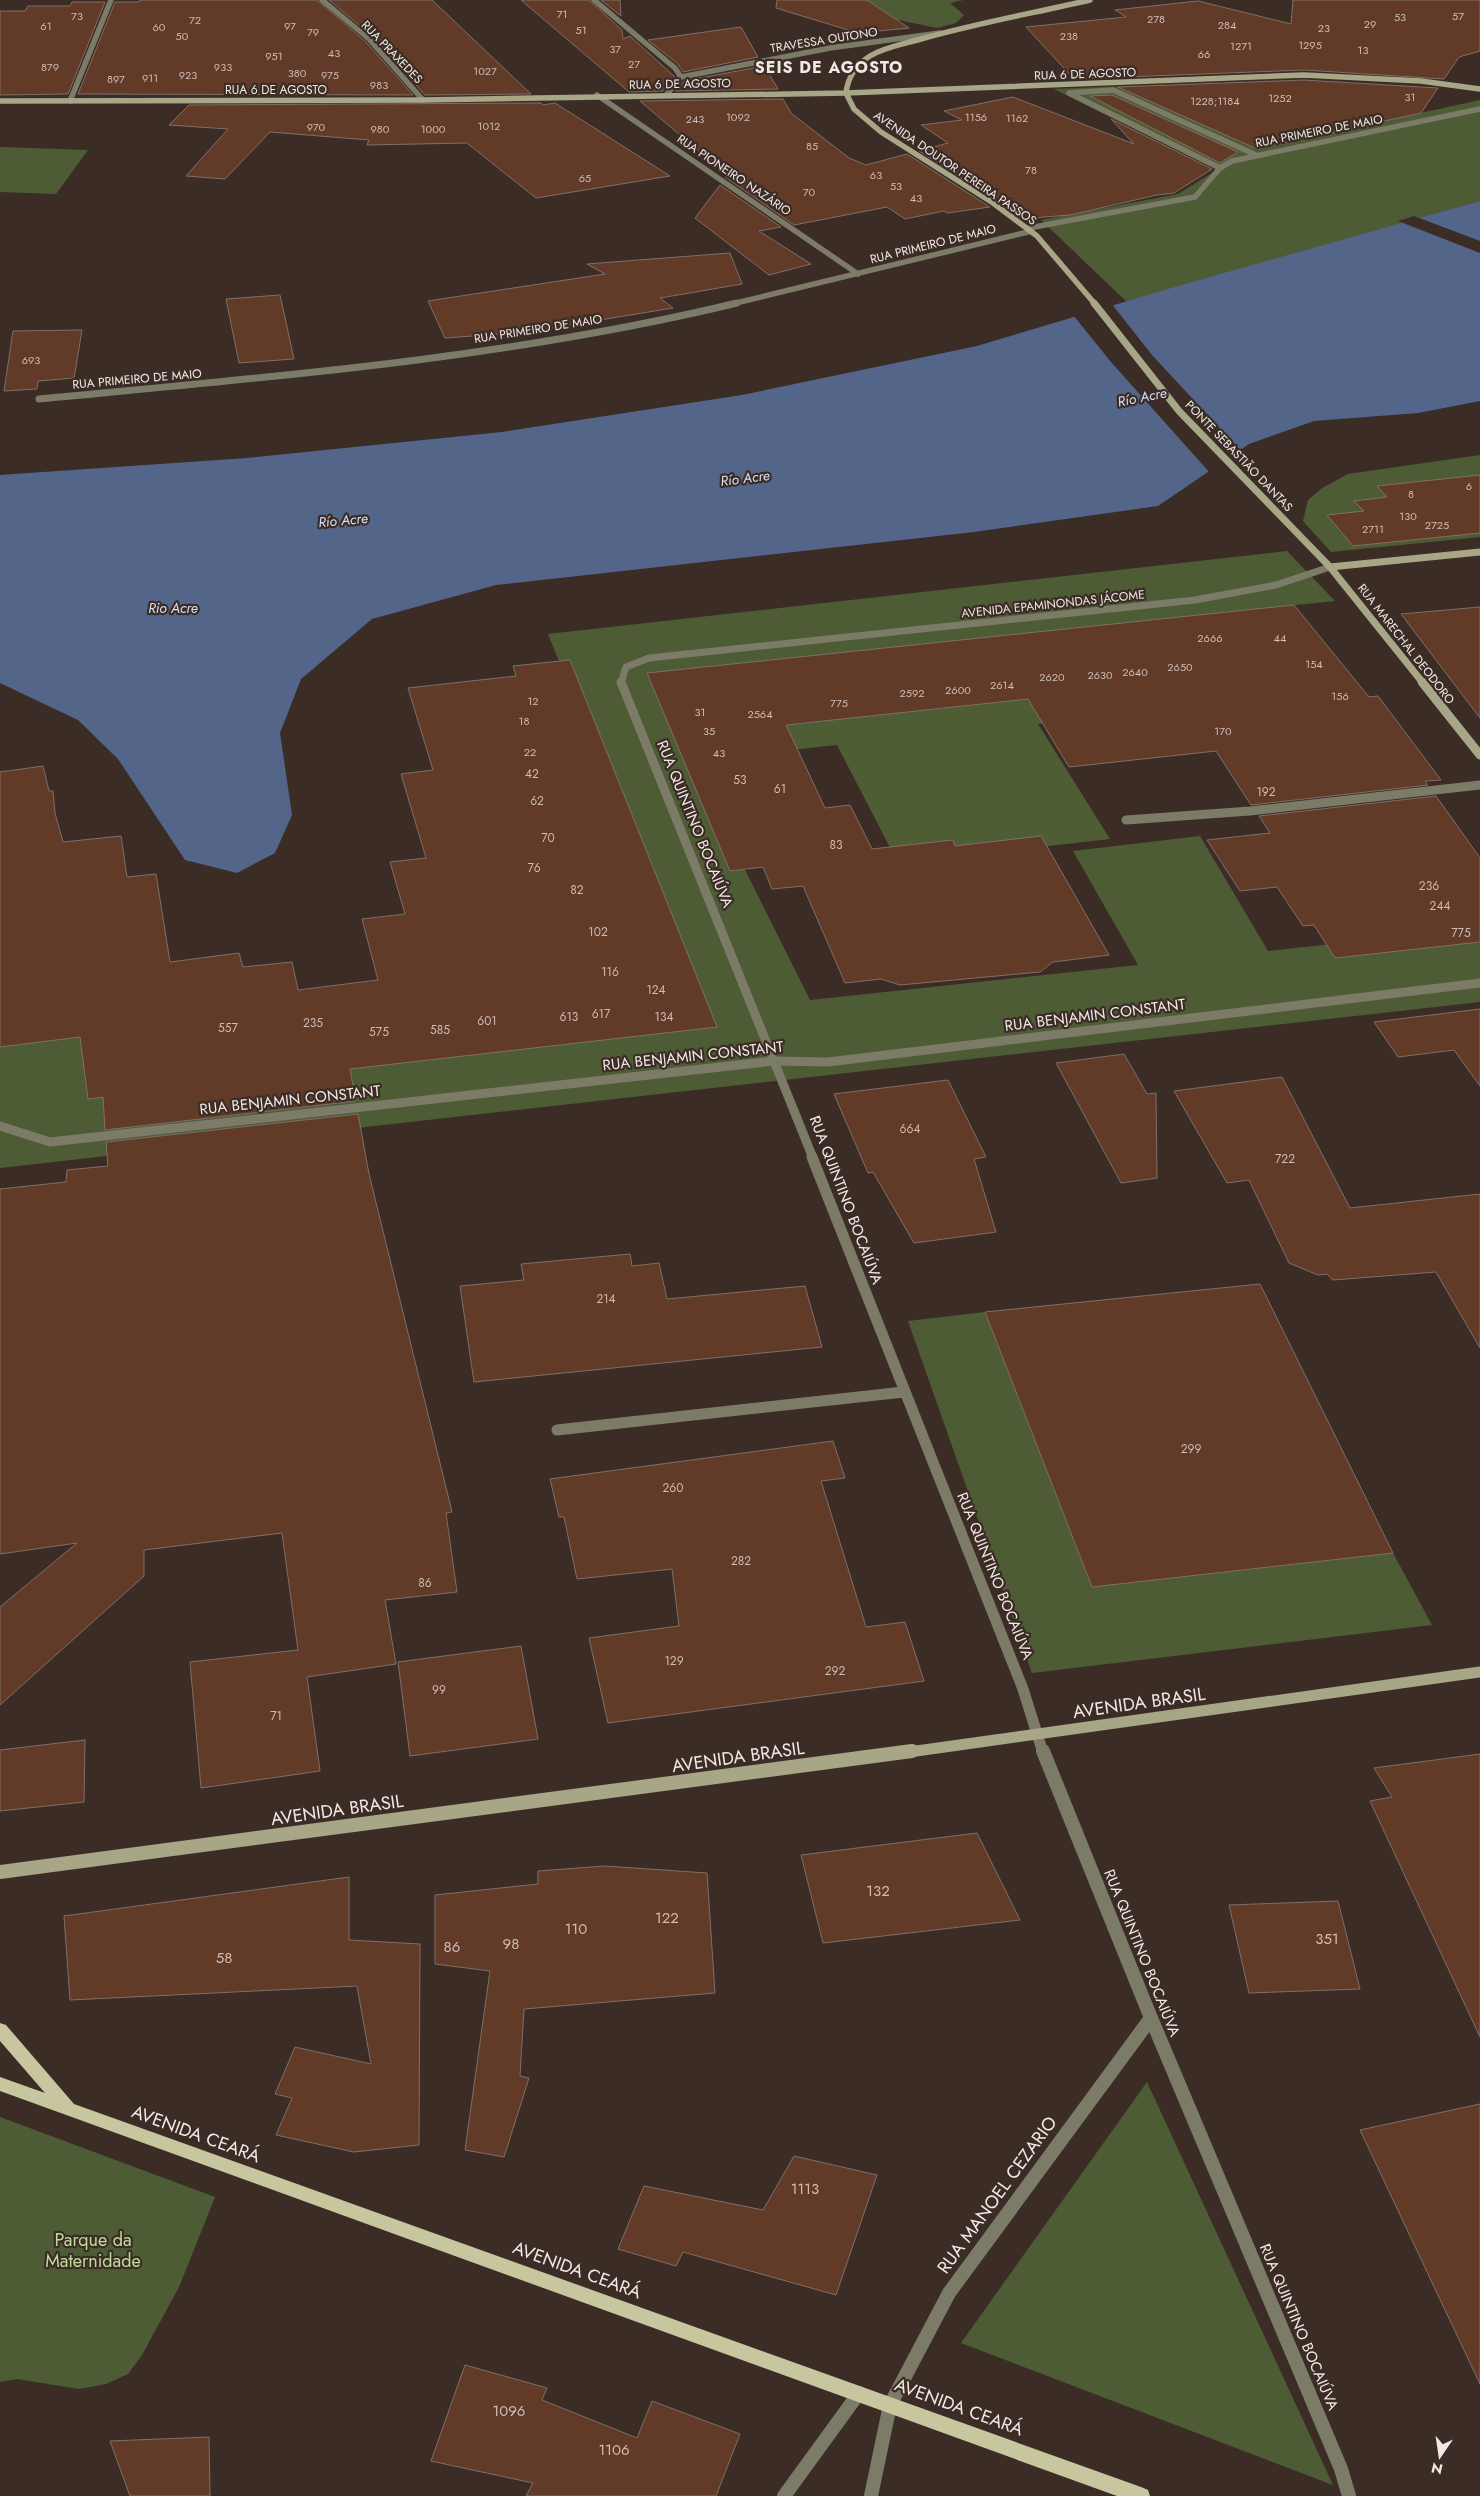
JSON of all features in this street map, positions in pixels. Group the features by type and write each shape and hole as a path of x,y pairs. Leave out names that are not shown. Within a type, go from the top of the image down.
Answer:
{"main road":[{"path":"846,93 847,80 866,58 884,50 941,32 1090,0"},
{"name":"RUA 6 DE AGOSTO","path":"0,100 423,100 597,95 846,93 1304,75 1421,81 1480,89"},
{"name":"AVENIDA DOUTOR PEREIRA PASSOS","path":"846,93 854,110 881,132 1032,232"},
{"name":"PONTE SEBASTIÃO DANTAS","path":"1032,232 1094,302 1179,411 1313,549"},
{"name":"RUA MARECHAL DEODORO","path":"1313,549 1330,567 1480,755"},
{"name":"AVENIDA EPAMINONDAS JÁCOME","path":"1330,567 1480,552"},
{"name":"AVENIDA BRASIL","path":"0,1872 1036,1735 1480,1672"},
{"path":"0,2030 69,2109"},
{"name":"AVENIDA CEARÁ","path":"0,2084 238,2172 860,2393 1140,2496"}],"street":[{"path":"70,101 111,0"},
{"name":"RUA PRAXEDES","path":"322,0 368,39 423,100"},
{"path":"594,0 675,68 681,77 668,94"},
{"name":"TRAVESSA OUTONO","path":"681,77 812,52 941,32"},
{"path":"1220,168 1069,93 1113,90 1256,155"},
{"name":"RUA PIONEIRO NAZÁRIO","path":"597,95 858,274"},
{"name":"RUA PRIMEIRO DE MAIO","path":"39,399 252,379 471,351 661,321 1032,232 1195,197 1220,168 1232,161 1480,109"},
{"name":"AVENIDA EPAMINONDAS JÁCOME","path":"626,667 649,658 1194,600 1276,585 1330,567"},
{"name":"RUA QUINTINO BOCAIÚVA","path":"626,667 620,683 774,1061 1023,1689 1036,1735 1151,2018 1341,2469 1349,2496"},
{"path":"1126,820 1250,811 1480,785"},
{"name":"RUA BENJAMIN CONSTANT","path":"0,1126 50,1142 774,1061 828,1062 1480,983"},
{"path":"557,1430 904,1392"},
{"name":"RUA MANOEL CEZARIO","path":"871,2496 890,2405 949,2293 1151,2018"},
{"path":"784,2496 860,2393"}],"green space":[{"path":"802,0 963,0 950,3 964,15 956,23 937,28"},
{"path":"1126,86 1264,147 1480,100 1480,201 1128,303 1041,220 1178,194 1217,170 1054,89"},
{"path":"0,147 88,150 56,194 0,192"},
{"path":"1480,455 1480,537 1331,552 1303,521 1308,500 1322,488 1348,474"},
{"path":"1287,551 1335,601 647,673 810,1000 1138,965 1073,851 1200,836 1268,951 1480,928 1480,1002 0,1168 0,1047 80,1037 701,1015 548,634"},
{"path":"1109,690 1129,713 1038,724 1110,839 898,863 837,745 753,754 742,730"},
{"path":"985,1312 1092,1587 1393,1553 1432,1625 1032,1673 908,1321"},
{"path":"1147,2082 1333,2485 961,2343"},
{"name":"Parque da Maternidade","path":"0,2117 215,2197 179,2287 142,2355 128,2374 106,2384 79,2389 17,2379 0,2382"}],"water":[{"name":"Rio Acre","path":"1480,201 1480,401 1418,413 1314,421 1249,444 1158,506 974,532 496,585 372,619 301,679 280,733 292,815 275,853 237,873 185,860 118,759 78,720 0,683 0,475 247,458 502,432 742,395 977,346 1178,286"}],"pier":[{"path":"1414,216 1480,241 1480,253 1398,221"},
{"path":"1111,303 1152,355 1242,452 1210,473 1111,362 1073,315"}],"building":[{"path":"140,0 317,0 366,42 413,95 78,94 115,2 139,2"},
{"path":"329,0 432,0 531,94 425,95 372,36"},
{"path":"521,0 589,0 622,30 623,39 630,36 675,77 663,91 629,92"},
{"path":"601,0 620,0 621,16"},
{"path":"777,0 867,0 909,28 858,33 776,8"},
{"path":"1293,0 1480,0 1480,51 1459,57 1444,79 1304,70 1074,79 1026,27 1126,17 1115,10 1198,1 1291,24"},
{"path":"72,2 105,2 68,94 0,95 0,11 25,11 28,6 70,6"},
{"path":"741,27 758,57 683,72 678,64 648,40"},
{"path":"764,66 778,89 675,91 684,81"},
{"path":"1304,80 1438,88 1421,113 1257,149 1118,87"},
{"path":"1112,95 1238,152 1220,163 1090,96"},
{"path":"1013,97 1134,144 1111,119 1212,169 1174,193 1157,195 1070,215 1032,218 1008,204 1003,205 919,151 948,143 921,125 962,120 944,111"},
{"path":"783,99 791,113 849,158 866,165 907,154 990,207 947,213 944,211 905,219 887,207 794,225 725,177 727,175 640,101"},
{"path":"541,103 543,105 555,103 670,176 536,198 467,143 367,145 369,140 270,132 225,179 186,176 228,129 169,125 189,105"},
{"path":"720,185 781,227 759,231 811,264 769,275 695,218"},
{"path":"730,253 742,284 660,298 673,308 527,332 445,338 428,301 605,274 587,264"},
{"path":"280,295 294,359 239,363 226,299"},
{"path":"82,330 74,378 38,381 37,389 4,391 13,331"},
{"path":"1480,475 1480,533 1353,546 1327,515 1364,511 1354,501 1387,497 1377,486"},
{"path":"1294,605 1369,697 1378,696 1441,780 1425,781 1428,785 1251,805 1216,751 1069,767 1028,699 786,725 825,808 850,805 872,849 953,840 955,846 1041,836 1109,955 1053,962 1040,972 900,985 881,979 845,983 803,886 772,889 763,867 730,871 647,673"},
{"path":"1480,607 1480,718 1401,614"},
{"path":"570,660 717,1027 350,1069 356,1101 105,1130 103,1097 88,1099 80,1037 0,1047 0,772 43,766 49,791 53,791 55,813 63,842 121,836 127,877 156,874 170,962 239,953 243,967 292,962 298,990 378,980 362,919 405,914 390,862 426,858 401,774 433,770 408,688 516,676 513,666"},
{"path":"1436,796 1480,858 1480,942 1335,958 1314,925 1303,926 1277,887 1240,891 1207,840 1270,833 1259,816"},
{"path":"1480,1009 1480,1086 1454,1050 1398,1057 1374,1022"},
{"path":"1124,1054 1147,1094 1156,1093 1157,1178 1121,1183 1056,1063"},
{"path":"1282,1077 1350,1208 1480,1194 1480,1348 1436,1272 1333,1280 1327,1274 1318,1275 1289,1263 1249,1180 1227,1183 1174,1091"},
{"path":"948,1080 986,1157 974,1159 996,1232 914,1243 873,1172 868,1173 834,1094"},
{"path":"358,1114 369,1174 452,1512 446,1513 457,1592 385,1600 396,1664 307,1677 320,1771 201,1788 190,1662 298,1650 282,1533 144,1550 144,1576 0,1705 0,1607 77,1543 0,1554 0,1189 66,1182 67,1170 108,1166 106,1142"},
{"path":"630,1254 632,1266 659,1263 667,1299 805,1286 822,1347 474,1382 460,1286 524,1280 521,1264"},
{"path":"1260,1284 1393,1553 1092,1587 985,1312"},
{"path":"833,1441 845,1478 821,1481 866,1627 905,1622 924,1681 608,1723 589,1638 679,1626 672,1569 577,1579 564,1517 559,1517 550,1479"},
{"path":"521,1646 538,1739 410,1756 398,1662"},
{"path":"85,1740 84,1802 0,1811 0,1750"},
{"path":"1480,1754 1480,2037 1370,1801 1392,1797 1374,1768"},
{"path":"977,1833 1020,1920 823,1943 801,1855"},
{"path":"605,1866 707,1873 715,1993 524,2009 520,2076 529,2078 504,2157 465,2150 490,1971 435,1964 435,1895 538,1884 538,1871"},
{"path":"349,1877 349,1940 420,1944 419,2145 354,2152 276,2135 292,2098 275,2094 295,2047 371,2064 357,1986 70,2000 64,1916"},
{"path":"1338,1901 1360,1989 1249,1993 1229,1905"},
{"path":"1480,2104 1480,2384 1360,2130"},
{"path":"794,2156 877,2175 836,2295 683,2252 676,2266 618,2249 644,2186 763,2210"},
{"path":"465,2365 547,2388 542,2400 637,2438 652,2401 740,2434 716,2496 526,2496 533,2483 431,2461"},
{"path":"209,2437 210,2496 130,2496 110,2441"}],"district":[{"name":"SEIS DE AGOSTO","path":"829,67"}],"water label":[{"name":"Río Acre","path":"1142,397"},
{"name":"Río Acre","path":"745,478"},
{"name":"Río Acre","path":"343,520"}]}
